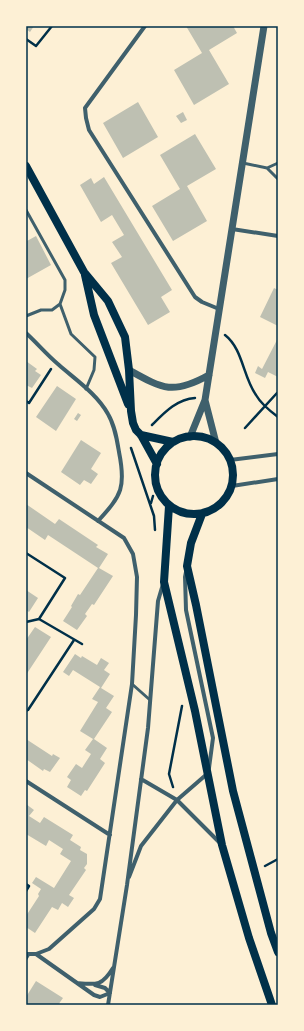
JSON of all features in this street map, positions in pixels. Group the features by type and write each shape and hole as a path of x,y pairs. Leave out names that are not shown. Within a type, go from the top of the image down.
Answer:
{"main road":[{"path":"26,166 84,272 108,301 125,337 129,370 131,411"},
{"path":"84,272 94,315 131,411 136,430 141,435 157,464"},
{"path":"141,435 173,442"},
{"path":"190,437 208,439 216,443 230,460 233,478 232,486 227,496 212,511 202,514 179,512 170,506 156,487 155,475 160,455 173,442 190,437"},
{"path":"170,506 164,582 195,711 222,845 248,938 272,1005"},
{"path":"202,514 191,543 187,566 233,791 271,933 278,952"}],"street":[{"path":"145,26 85,108 89,130 195,297 202,302 219,309"},
{"path":"190,437 205,400 264,26"},
{"path":"232,229 278,236"},
{"path":"26,333 97,398 109,415 116,435 122,464 123,482 118,498 98,521"},
{"path":"129,370 157,385 171,388 195,383 209,376"},
{"path":"205,400 216,443"},
{"path":"230,460 278,454"},
{"path":"26,473 124,538 133,554 137,577 132,684 100,899 94,909 49,949 36,954 28,954"},
{"path":"232,486 278,479"},
{"path":"127,885 141,846 177,800 208,773 213,738 186,610 185,577 187,566"},
{"path":"108,1005 127,885 148,728 158,601 164,582"},
{"path":"141,779 177,800 222,845"},
{"path":"26,781 110,835"},
{"path":"36,954 94,995 100,997 110,993"},
{"path":"95,985 106,978 114,966"},
{"path":"104,995 106,978"},
{"path":"77,983 105,988 110,993"},
{"path":"104,995 109,998"}],"lane":[{"path":"242,163 267,168 278,178"},
{"path":"267,168 278,163"},
{"path":"26,210 65,280 65,290 60,304 52,310 41,310 26,316"},
{"path":"60,304 72,334 95,357 94,370 86,389"},
{"path":"132,684 150,700"},
{"path":"26,959 28,954"}],"path":[{"path":"26,39 36,46 52,26"},
{"path":"224,335 232,341 255,395 278,417"},
{"path":"26,401 29,403 53,367"},
{"path":"245,428 278,393"},
{"path":"152,425 168,410 180,402 193,398 197,399"},
{"path":"129,452 134,444"},
{"path":"150,504 153,496"},
{"path":"26,552 65,578 39,619"},
{"path":"26,622 39,619 82,644"},
{"path":"26,711 74,640"},
{"path":"265,866 278,859"},
{"path":"26,884 29,886 26,891"}],"building":[{"path":"26,26 34,26 30,32 26,29"},
{"path":"186,26 233,26 237,33 209,50 229,84 194,105 174,70 202,53"},
{"path":"138,102 158,137 123,158 103,123"},
{"path":"183,112 187,120 181,123 176,116"},
{"path":"195,134 216,169 187,186 207,221 173,241 152,206 180,189 160,155"},
{"path":"104,177 172,290 161,297 170,312 148,325 111,263 122,257 112,242 124,235 112,215 101,222 80,185 91,178 94,184"},
{"path":"36,236 51,265 26,279 27,241"},
{"path":"274,288 278,290 278,326 260,317"},
{"path":"278,338 278,377 268,372 265,378 255,373 258,366 262,369"},
{"path":"26,361 37,369 35,371 41,375 32,388 26,385"},
{"path":"57,386 76,399 56,431 36,417"},
{"path":"78,413 81,415 77,421 74,419"},
{"path":"81,440 101,453 91,469 98,474 91,484 84,480 80,485 61,472"},
{"path":"26,504 55,524 59,519 98,545 96,547 108,554 99,568 113,576 94,605 92,604 85,614 87,616 77,630 63,621 78,594 80,595 98,568 48,535 45,540 26,527"},
{"path":"26,590 38,598 29,612 26,610"},
{"path":"35,627 51,637 26,675 26,640"},
{"path":"75,654 81,658 82,656 97,665 101,658 109,663 104,670 110,674 101,688 114,696 106,708 112,712 94,739 107,748 100,759 105,763 87,791 85,790 81,796 67,787 71,780 67,777 76,764 82,768 91,754 85,750 93,739 80,731 98,702 92,699 100,687 73,670 69,676 63,672"},
{"path":"26,739 52,756 53,754 60,758 50,772 44,769 43,771 26,759"},
{"path":"26,804 34,810 29,816 40,823 44,817 73,835 70,840 81,847 80,850 87,854 87,864 84,868 86,870 69,895 74,898 68,907 62,903 58,910 52,907 35,933 26,927 26,916 39,896 38,894 41,889 32,883 36,877 54,888 71,861 60,854 63,849 49,840 46,846 26,834"},
{"path":"36,981 63,998 58,1005 26,1005 26,997"}]}
